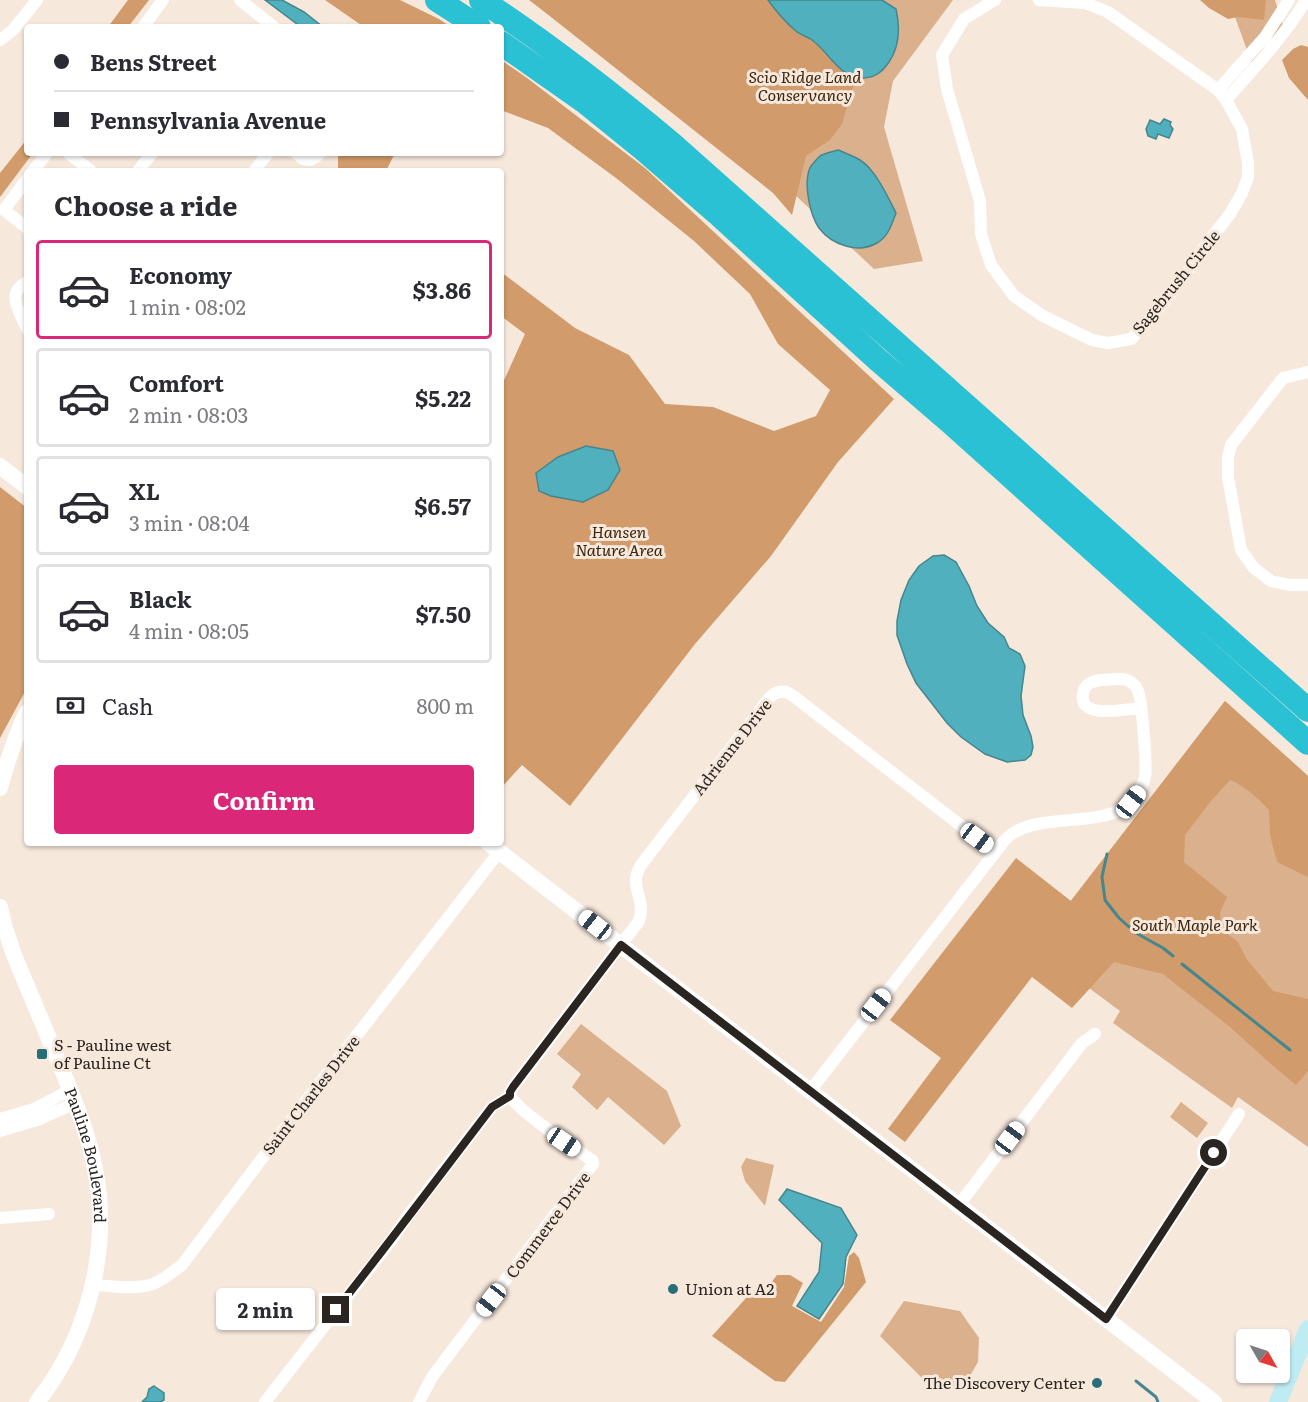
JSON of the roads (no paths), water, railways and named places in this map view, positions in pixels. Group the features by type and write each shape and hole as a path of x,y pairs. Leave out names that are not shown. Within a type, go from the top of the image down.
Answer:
{"highway":[{"path":"437,0 474,24"},
{"path":"481,0 611,92 672,144 1308,710"},
{"path":"504,45 585,102 652,156 1308,743"}],"main road":[{"path":"1278,1402 1308,1329"}],"street":[{"path":"0,40 13,30 37,0"},
{"path":"145,24 163,0"},
{"path":"240,0 270,24"},
{"name":"Sagebrush Circle","path":"995,0 964,19 942,55 947,89 980,201 981,234 991,265 1014,296 1043,316 1092,340 1108,343 1131,339 1191,267 1230,214 1242,193 1248,177 1242,129 1222,95 1108,12 1085,3 1039,0"},
{"path":"1269,41 1289,0"},
{"path":"1222,95 1269,41 1296,16 1306,0"},
{"path":"35,168 45,156"},
{"path":"72,156 87,168"},
{"path":"140,168 150,156"},
{"path":"256,168 266,156"},
{"path":"24,183 4,210 24,226"},
{"path":"24,284 17,289 14,297 24,321"},
{"path":"1308,372 1283,378 1231,445 1228,457 1228,477 1241,550 1254,568 1271,582 1308,585"},
{"path":"0,466 24,485"},
{"path":"810,1091 1004,841 1014,832 1042,823 1111,815 1123,810 1140,790 1145,777 1141,708 1137,687 1125,679 1093,681 1086,685 1083,700 1086,706 1093,711 1141,708"},
{"name":"Adrienne Drive","path":"621,945 641,915 641,900 636,884 638,870 770,697 781,690 787,691 995,852"},
{"path":"0,788 8,759 24,718"},
{"path":"494,848 1214,1402"},
{"name":"Saint Charles Drive","path":"94,1285 133,1287 152,1284 182,1265 494,848"},
{"name":"Pauline Boulevard","path":"0,907 14,955 86,1131 99,1190 99,1250 94,1285 74,1339 56,1374 37,1402"},
{"path":"265,1402 492,1107 510,1096 513,1087 621,945"},
{"path":"958,1206 1082,1043 1095,1034"},
{"path":"0,1119 73,1096"},
{"path":"0,1131 38,1120 73,1096"},
{"name":"Commerce Drive","path":"419,1402 432,1377 593,1164 527,1114 510,1096"},
{"path":"1106,1319 1239,1114"},
{"path":"0,1218 49,1214"}],"water":[{"path":"265,0 282,0 304,12 319,24 297,24"},
{"path":"768,0 882,0 896,9 898,29 893,56 878,74 867,78 854,77 841,69 812,40 792,28"},
{"path":"1164,119 1171,122 1173,129 1169,138 1158,134 1156,139 1148,136 1146,129 1150,120 1160,124"},
{"path":"838,150 866,164 881,184 896,213 884,237 870,246 854,248 838,243 824,234 813,216 808,192 809,170 820,156"},
{"path":"586,446 613,451 620,470 608,490 583,502 551,496 539,491 536,473 558,457"},
{"path":"944,555 956,562 977,606 988,623 1004,637 1009,648 1020,654 1025,666 1021,696 1023,715 1033,747 1031,755 1025,760 1007,762 985,754 961,737 916,683 907,664 897,635 901,600 909,580 919,566 933,556"},
{"path":"787,1189 841,1208 857,1235 846,1257 843,1284 819,1319 797,1306 819,1272 822,1243 779,1200"},
{"path":"154,1386 164,1393 164,1400 142,1402 147,1397 149,1389"}],"waterway":[{"path":"1107,854 1102,877 1105,900 1119,918 1136,933 1173,956"},
{"path":"1182,964 1290,1050"},
{"path":"1136,1381 1156,1397 1158,1402"}],"place":[{"name":"S - Pauline west of Pauline Ct","path":"42,1054"},
{"name":"Union at A2","path":"673,1289"},
{"name":"The Discovery Center","path":"1097,1383"}],"park label":[{"name":"Scio Ridge Land Conservancy","path":"805,86"},
{"name":"Hansen Nature Area","path":"619,541"},
{"name":"South Maple Park","path":"1195,925"}]}
